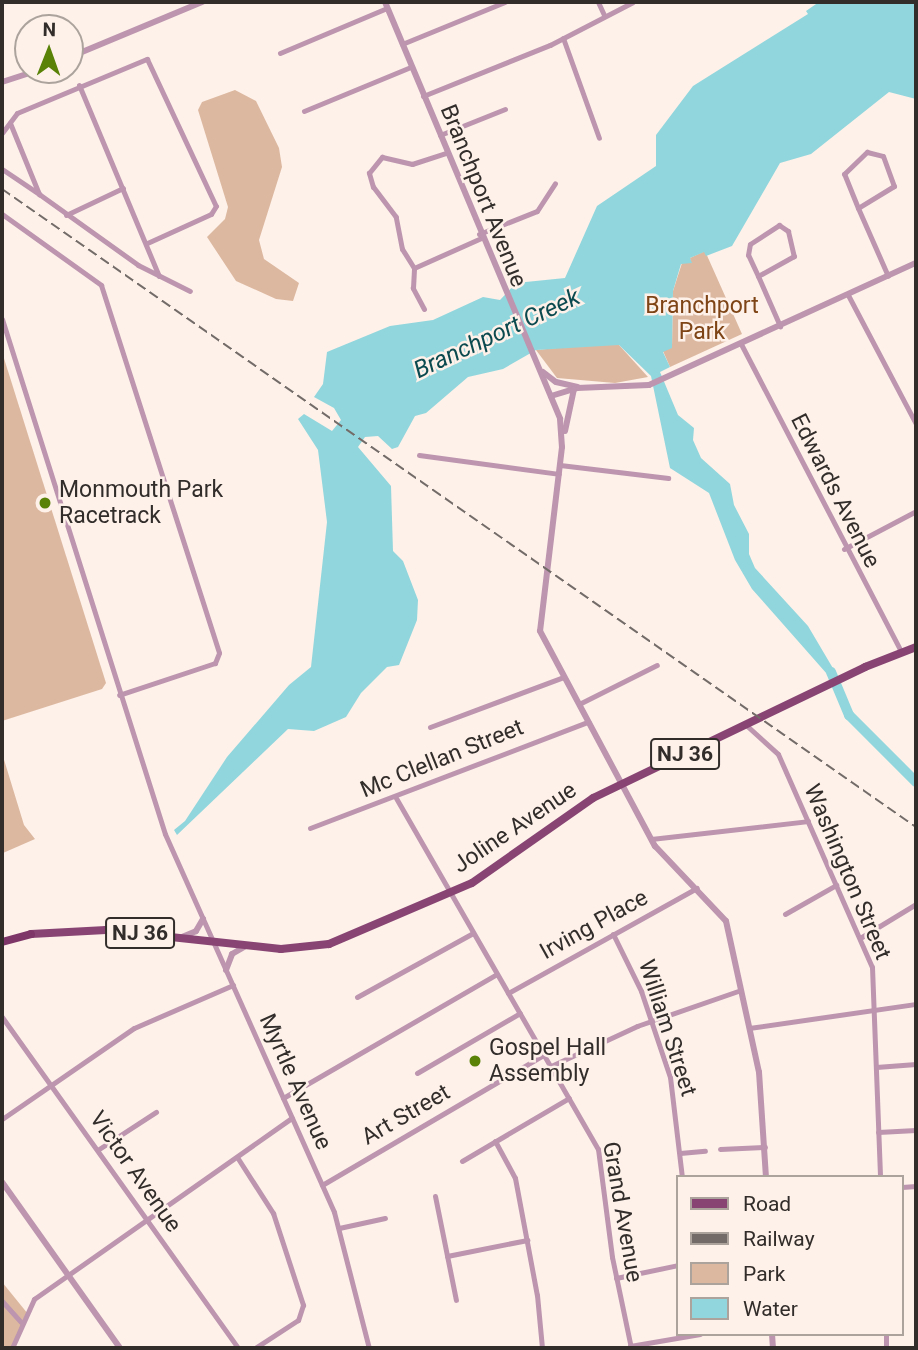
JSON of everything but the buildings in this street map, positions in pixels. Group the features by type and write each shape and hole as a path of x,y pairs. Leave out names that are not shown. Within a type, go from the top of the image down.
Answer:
{"highway":[{"name":"NJ 36","path":"2,941 31,934"}],"main road":[{"name":"Joline Avenue","path":"31,934 86,929 295,949 329,944 450,893 496,869 574,808 843,677 916,647"}],"street":[{"path":"84,51 202,2"},
{"path":"402,44 505,2"},
{"path":"598,2 604,15"},
{"path":"423,96 563,38 633,2"},
{"path":"280,53 386,5"},
{"name":"Branchport Avenue","path":"386,5 480,236 561,424 562,447 539,627 651,839 726,921 762,1091 766,1175"},
{"path":"563,38 599,138"},
{"path":"2,133 17,113 147,59 216,206 211,214 147,243"},
{"path":"304,111 411,66"},
{"path":"79,85 160,277"},
{"path":"440,135 505,109"},
{"path":"10,123 39,194"},
{"path":"858,208 894,186 877,152 867,152 845,171 845,182 888,276"},
{"path":"424,309 413,288 414,268 402,249 396,217 373,187 369,173 382,157 412,164 446,153"},
{"path":"2,169 160,277 190,291"},
{"path":"414,268 537,211 555,183"},
{"path":"66,215 123,188"},
{"path":"2,214 101,285 219,653 215,663 120,695"},
{"path":"758,276 794,256 796,248 783,227 770,227 750,244 748,255 780,326"},
{"path":"551,396 574,389 619,389 651,384 916,263"},
{"path":"848,295 916,424"},
{"name":"Myrtle Avenue","path":"2,319 167,838 322,1185 339,1228 369,1348"},
{"name":"Edwards Avenue","path":"741,344 844,550 902,653"},
{"path":"536,364 556,382 589,388"},
{"path":"562,447 574,389"},
{"path":"419,455 559,474"},
{"path":"560,465 668,478"},
{"path":"844,550 916,511"},
{"path":"579,704 657,665"},
{"path":"430,727 564,677"},
{"name":"Mc Clellan Street","path":"310,828 396,798 467,765 588,722"},
{"name":"Washington Street","path":"745,725 772,746 872,967 880,1175"},
{"name":"Grand Avenue","path":"396,798 599,1153 616,1278 630,1347"},
{"path":"651,839 808,821"},
{"path":"785,914 836,885"},
{"name":"Irving Place","path":"508,993 697,888"},
{"path":"860,938 916,904"},
{"path":"180,937 196,931 203,919"},
{"path":"357,998 473,933"},
{"name":"William Street","path":"612,934 650,1021 674,1094 682,1175"},
{"path":"226,970 234,952 248,945"},
{"path":"283,1098 496,974"},
{"path":"2,1119 134,1028 233,985"},
{"path":"551,1066 650,1021 741,990"},
{"path":"749,1028 916,1004"},
{"path":"417,1073 520,1013"},
{"name":"Victor Avenue","path":"2,1017 239,1348"},
{"name":"Art Street","path":"322,1185 544,1055"},
{"path":"876,1067 916,1064"},
{"path":"462,1161 569,1098"},
{"path":"99,1149 156,1112"},
{"path":"12,1348 21,1322 34,1299 292,1118"},
{"path":"878,1132 916,1130"},
{"path":"495,1142 514,1174 527,1240 542,1348"},
{"path":"720,1149 765,1147"},
{"path":"680,1153 705,1151"},
{"path":"237,1157 273,1213 303,1305 298,1320 255,1348"},
{"path":"2,1182 120,1348"},
{"path":"435,1196 456,1300"},
{"path":"339,1228 384,1219"},
{"path":"447,1256 527,1240"},
{"path":"616,1278 676,1265"},
{"path":"2,1301 21,1322"},
{"path":"630,1347 689,1336"}],"green space":[{"path":"235,90 256,101 279,148 282,167 259,240 264,259 299,283 293,301 276,299 236,281 207,237 225,219 228,207 198,110 202,102"},
{"name":"Branchport Park","path":"705,251 742,334 670,367 663,351 672,347 673,291 682,263 691,263 690,258"},
{"name":"Branchport Park","path":"599,344 619,345 648,377 615,383 557,378 536,350"},
{"path":"2,352 106,683 102,689 2,721"},
{"path":"2,753 24,825 35,839 3,853"},
{"path":"2,1282 28,1314 15,1348 2,1348"}],"water":[{"name":"Branchport Creek","path":"819,2 916,2 916,99 889,92 811,154 780,163 732,246 706,256 704,252 690,258 692,263 681,264 673,291 672,348 663,352 670,367 660,372 678,415 694,428 693,440 701,458 730,484 734,505 749,534 749,554 755,568 808,626 834,670 827,674 752,589 735,560 709,493 670,468 651,376 619,345 536,350 503,369 468,377 426,413 415,416 398,447 392,449 378,436 365,437 358,447 391,486 393,551 403,561 418,600 417,620 399,665 387,667 361,693 346,717 314,731 288,729 177,835 174,830 185,821 227,757 289,685 311,667 327,522 318,450 298,419 304,414 332,431 341,420 334,408 314,397 323,384 327,352 390,326 433,320 483,297 500,300 516,283 565,278 597,206 656,166 656,135 693,86 808,14 806,11"}],"waterway":[{"path":"831,672 849,715 916,782"}],"railway":[{"path":"2,189 916,827"}],"place":[{"name":"Monmouth Park Racetrack","path":"45,503"},
{"name":"Gospel Hall Assembly","path":"475,1061"}]}
